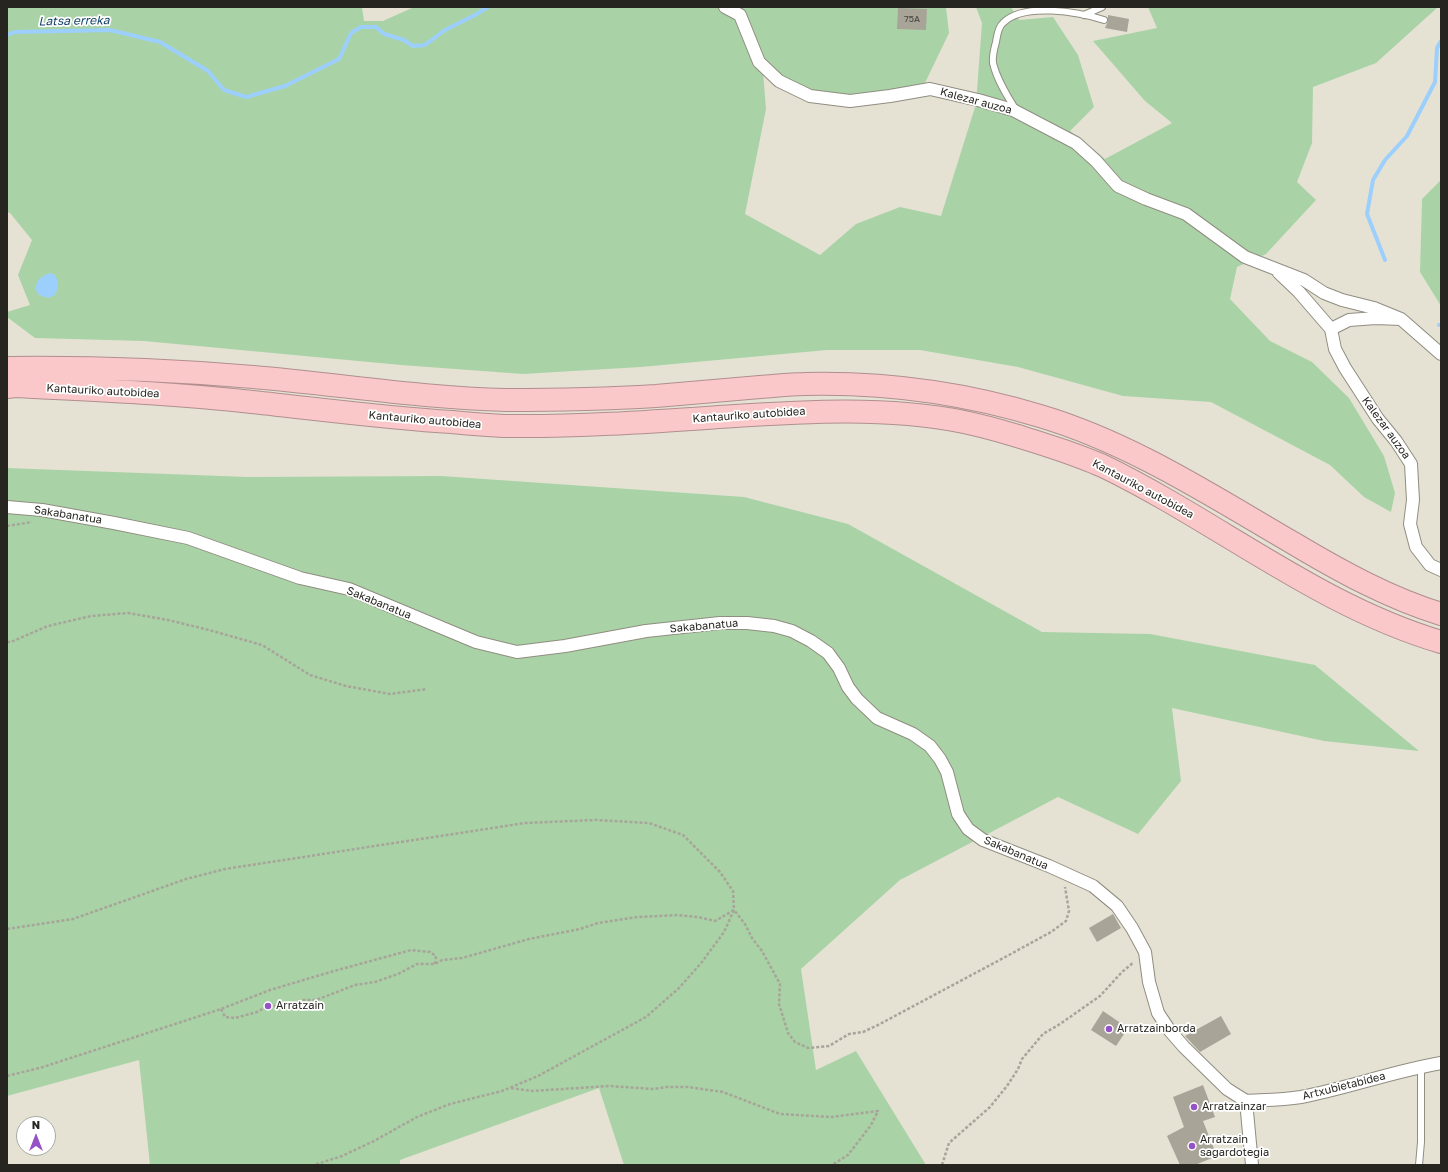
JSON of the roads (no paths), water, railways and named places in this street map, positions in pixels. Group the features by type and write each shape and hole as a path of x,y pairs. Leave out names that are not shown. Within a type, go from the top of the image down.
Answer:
{"highway":[{"name":"Kantauriko autobidea","path":"7,368 52,367 142,369 254,377 406,393 502,400 578,400 655,396 803,384 899,387 969,398 1042,416 1111,441 1183,479 1355,579 1422,608 1441,614"},
{"name":"Kantauriko autobidea","path":"7,387 14,386 137,392 250,401 403,419 501,426 600,424 806,411 899,414 963,422 1033,440 1101,465 1169,500 1288,572 1346,603 1414,634 1441,642"}],"street":[{"name":"Kalezar auzoa","path":"725,7 740,15 759,62 779,81 810,96 850,101 930,89 978,100 1017,112 1076,143 1096,161 1118,186 1146,199 1186,214 1245,257 1304,280 1324,293 1342,300 1374,308 1401,319 1441,354"},
{"name":"Kalezar auzoa","path":"1274,268 1299,292 1331,329 1335,349 1345,368 1378,419 1412,464 1413,500 1410,524 1416,547 1430,565 1441,570"},
{"path":"1331,329 1349,320 1376,318 1401,319"},
{"name":"Sakabanatua","path":"7,507 42,510 188,538 300,578 349,589 476,642 517,652 584,643 646,631 720,623 747,623 774,626 792,631 828,652 839,668 848,687 857,699 876,718 913,734 930,746 940,759 947,772 958,814 968,829 983,840 1093,886 1117,906 1132,928 1145,952 1149,982 1158,1013 1184,1048 1227,1089 1246,1101"},
{"name":"Artxubietabidea","path":"1246,1101 1299,1097 1341,1088 1421,1067 1441,1064"},
{"path":"1246,1101 1252,1165"}],"lane":[{"path":"1084,15 1102,7"},
{"path":"1017,112 1002,85 993,63 993,54 998,32 1002,23 1010,17 1027,12 1046,10 1084,15 1104,20"},
{"path":"1419,1165 1421,1142 1421,1067"}],"water":[{"path":"50,273 55,275 58,282 58,287 55,295 48,298 39,295 35,288 40,278"}],"waterway":[{"name":"Latsa erreka","path":"7,35 15,32 110,30 160,42 208,71 224,90 246,97 285,86 339,59 351,33 361,27 376,27 384,34 404,40 413,46 425,45 445,30 488,7"},
{"path":"1385,260 1367,214 1373,180 1385,160 1407,136 1435,82 1437,48 1441,41"}],"place":[{"name":"Arratzain","path":"268,1006"},
{"name":"Arratzainborda","path":"1109,1029"},
{"name":"Arratzainzar","path":"1194,1107"},
{"name":"Arratzain sagardotegia","path":"1192,1146"}]}
